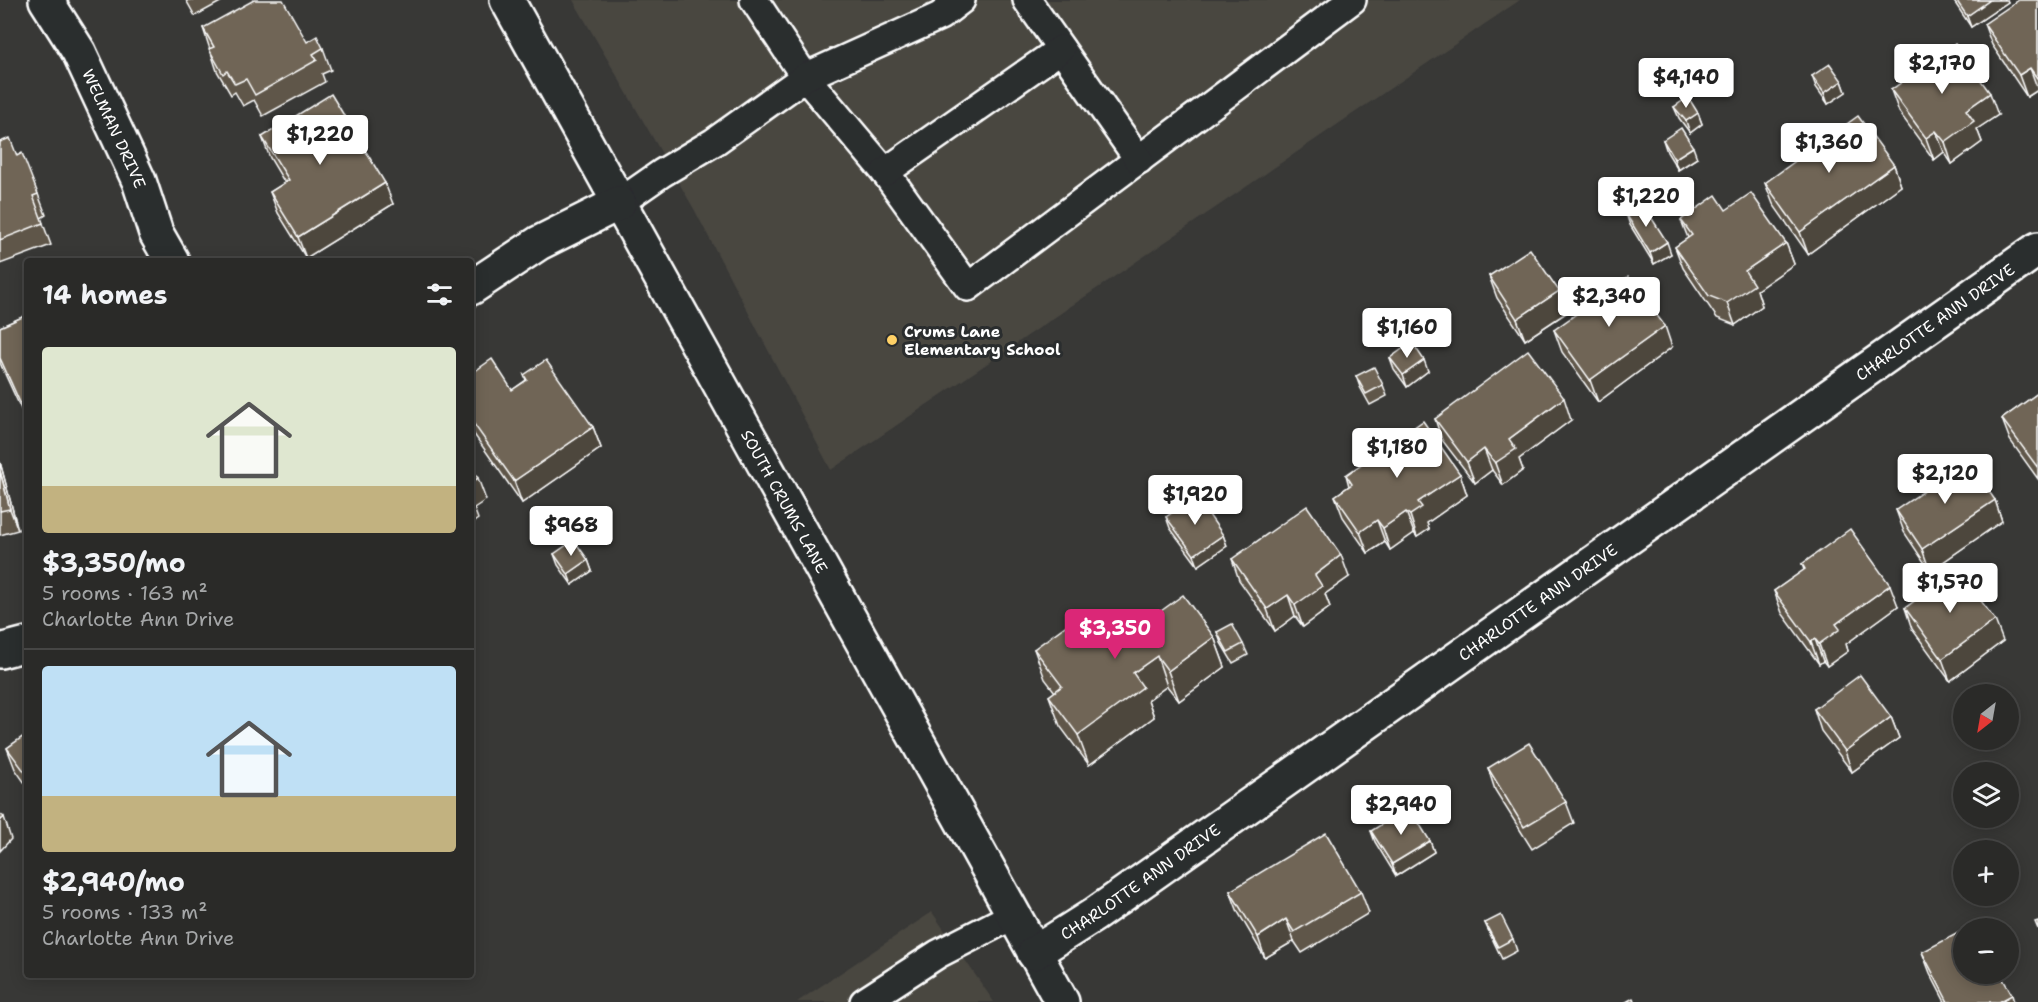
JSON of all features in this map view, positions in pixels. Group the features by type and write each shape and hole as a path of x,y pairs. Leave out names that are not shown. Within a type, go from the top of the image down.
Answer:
{"street":[{"name":"WELMAN DRIVE","path":"46,0 80,52 139,181 156,233 170,258"},
{"name":"SOUTH CRUMS LANE","path":"507,0 1062,1002"},
{"path":"474,286 539,243 619,203"},
{"name":"CHARLOTTE ANN DRIVE","path":"1035,953 1094,915 2038,249"},
{"path":"0,651 24,645"}],"lane":[{"path":"754,0 805,77 885,172 968,287 1352,0"},
{"path":"619,203 662,173 714,142 805,77 940,16 961,0"},
{"path":"1027,0 1139,160"},
{"path":"885,172 1061,49"},
{"path":"864,1002 938,954 1014,915"}],"shaded area":[{"name":"Crums Lane Elementary School","path":"573,0 1520,0 831,470 694,209"},
{"path":"932,912 994,1002 797,1002"}],"building":[{"path":"254,0 283,0 307,42 317,36 323,48 313,54 317,60 255,95 246,79 235,84 227,71 223,74 209,49 214,47 203,28"},
{"path":"1956,0 1990,0 1967,16"},
{"path":"2019,0 2038,0 2037,78 2030,68 2019,75 1984,24"},
{"path":"1955,44 1990,93 1966,110 1974,121 1945,142 1936,131 1926,138 1891,90"},
{"path":"1830,64 1842,81 1824,93 1812,76"},
{"path":"331,94 385,183 298,237 270,192 289,180 262,137"},
{"path":"1688,97 1698,113 1686,121 1674,107"},
{"path":"1858,116 1894,165 1800,232 1765,183"},
{"path":"1681,128 1693,147 1674,159 1663,140"},
{"path":"10,138 17,156 22,153 38,194 33,196 43,223 0,240 0,142"},
{"path":"1751,193 1786,243 1745,271 1754,285 1727,303 1709,296 1675,247 1692,235 1681,220 1716,195 1726,210"},
{"path":"1642,203 1667,242 1650,253 1626,214"},
{"path":"1530,249 1559,291 1517,319 1489,276"},
{"path":"1628,277 1665,326 1590,380 1554,330"},
{"path":"24,316 24,411 0,358 0,327"},
{"path":"1412,342 1424,360 1403,375 1390,358"},
{"path":"1528,350 1564,398 1509,439 1516,449 1495,463 1484,449 1467,462 1435,419"},
{"path":"492,359 512,390 527,380 524,375 546,360 593,427 514,481 474,424 474,372"},
{"path":"1374,367 1383,385 1366,394 1356,376"},
{"path":"2038,393 2038,468 2002,419"},
{"path":"1423,421 1460,474 1418,502 1422,507 1410,515 1406,512 1383,528 1377,520 1360,532 1335,496 1352,484 1346,475"},
{"path":"1968,461 1995,500 1922,549 1896,510"},
{"path":"0,471 10,509 0,511"},
{"path":"1196,496 1223,535 1194,555 1166,517"},
{"path":"1307,506 1341,555 1315,575 1322,586 1295,605 1288,595 1267,609 1232,559"},
{"path":"1850,529 1890,585 1836,624 1840,629 1819,644 1815,639 1811,642 1774,591 1805,569 1802,564"},
{"path":"574,540 588,560 568,574 554,554"},
{"path":"1958,569 1995,620 1942,659 1905,608"},
{"path":"1183,595 1214,637 1168,671 1157,656 1133,673 1143,687 1078,735 1049,696 1062,686 1034,649 1087,610 1113,646"},
{"path":"1232,624 1243,644 1228,652 1217,632"},
{"path":"1860,675 1891,717 1845,751 1814,709"},
{"path":"24,736 24,771 7,748"},
{"path":"1529,743 1566,802 1524,827 1488,768"},
{"path":"1409,807 1430,841 1392,864 1371,831"},
{"path":"1326,833 1361,892 1294,932 1286,919 1258,937 1230,891"},
{"path":"1501,915 1513,939 1498,947 1485,923"},
{"path":"1953,936 1953,984 2006,984 2012,995 1999,1002 1948,1002 1922,952"}],"place":[{"name":"Crums Lane Elementary School","path":"892,340"}]}
